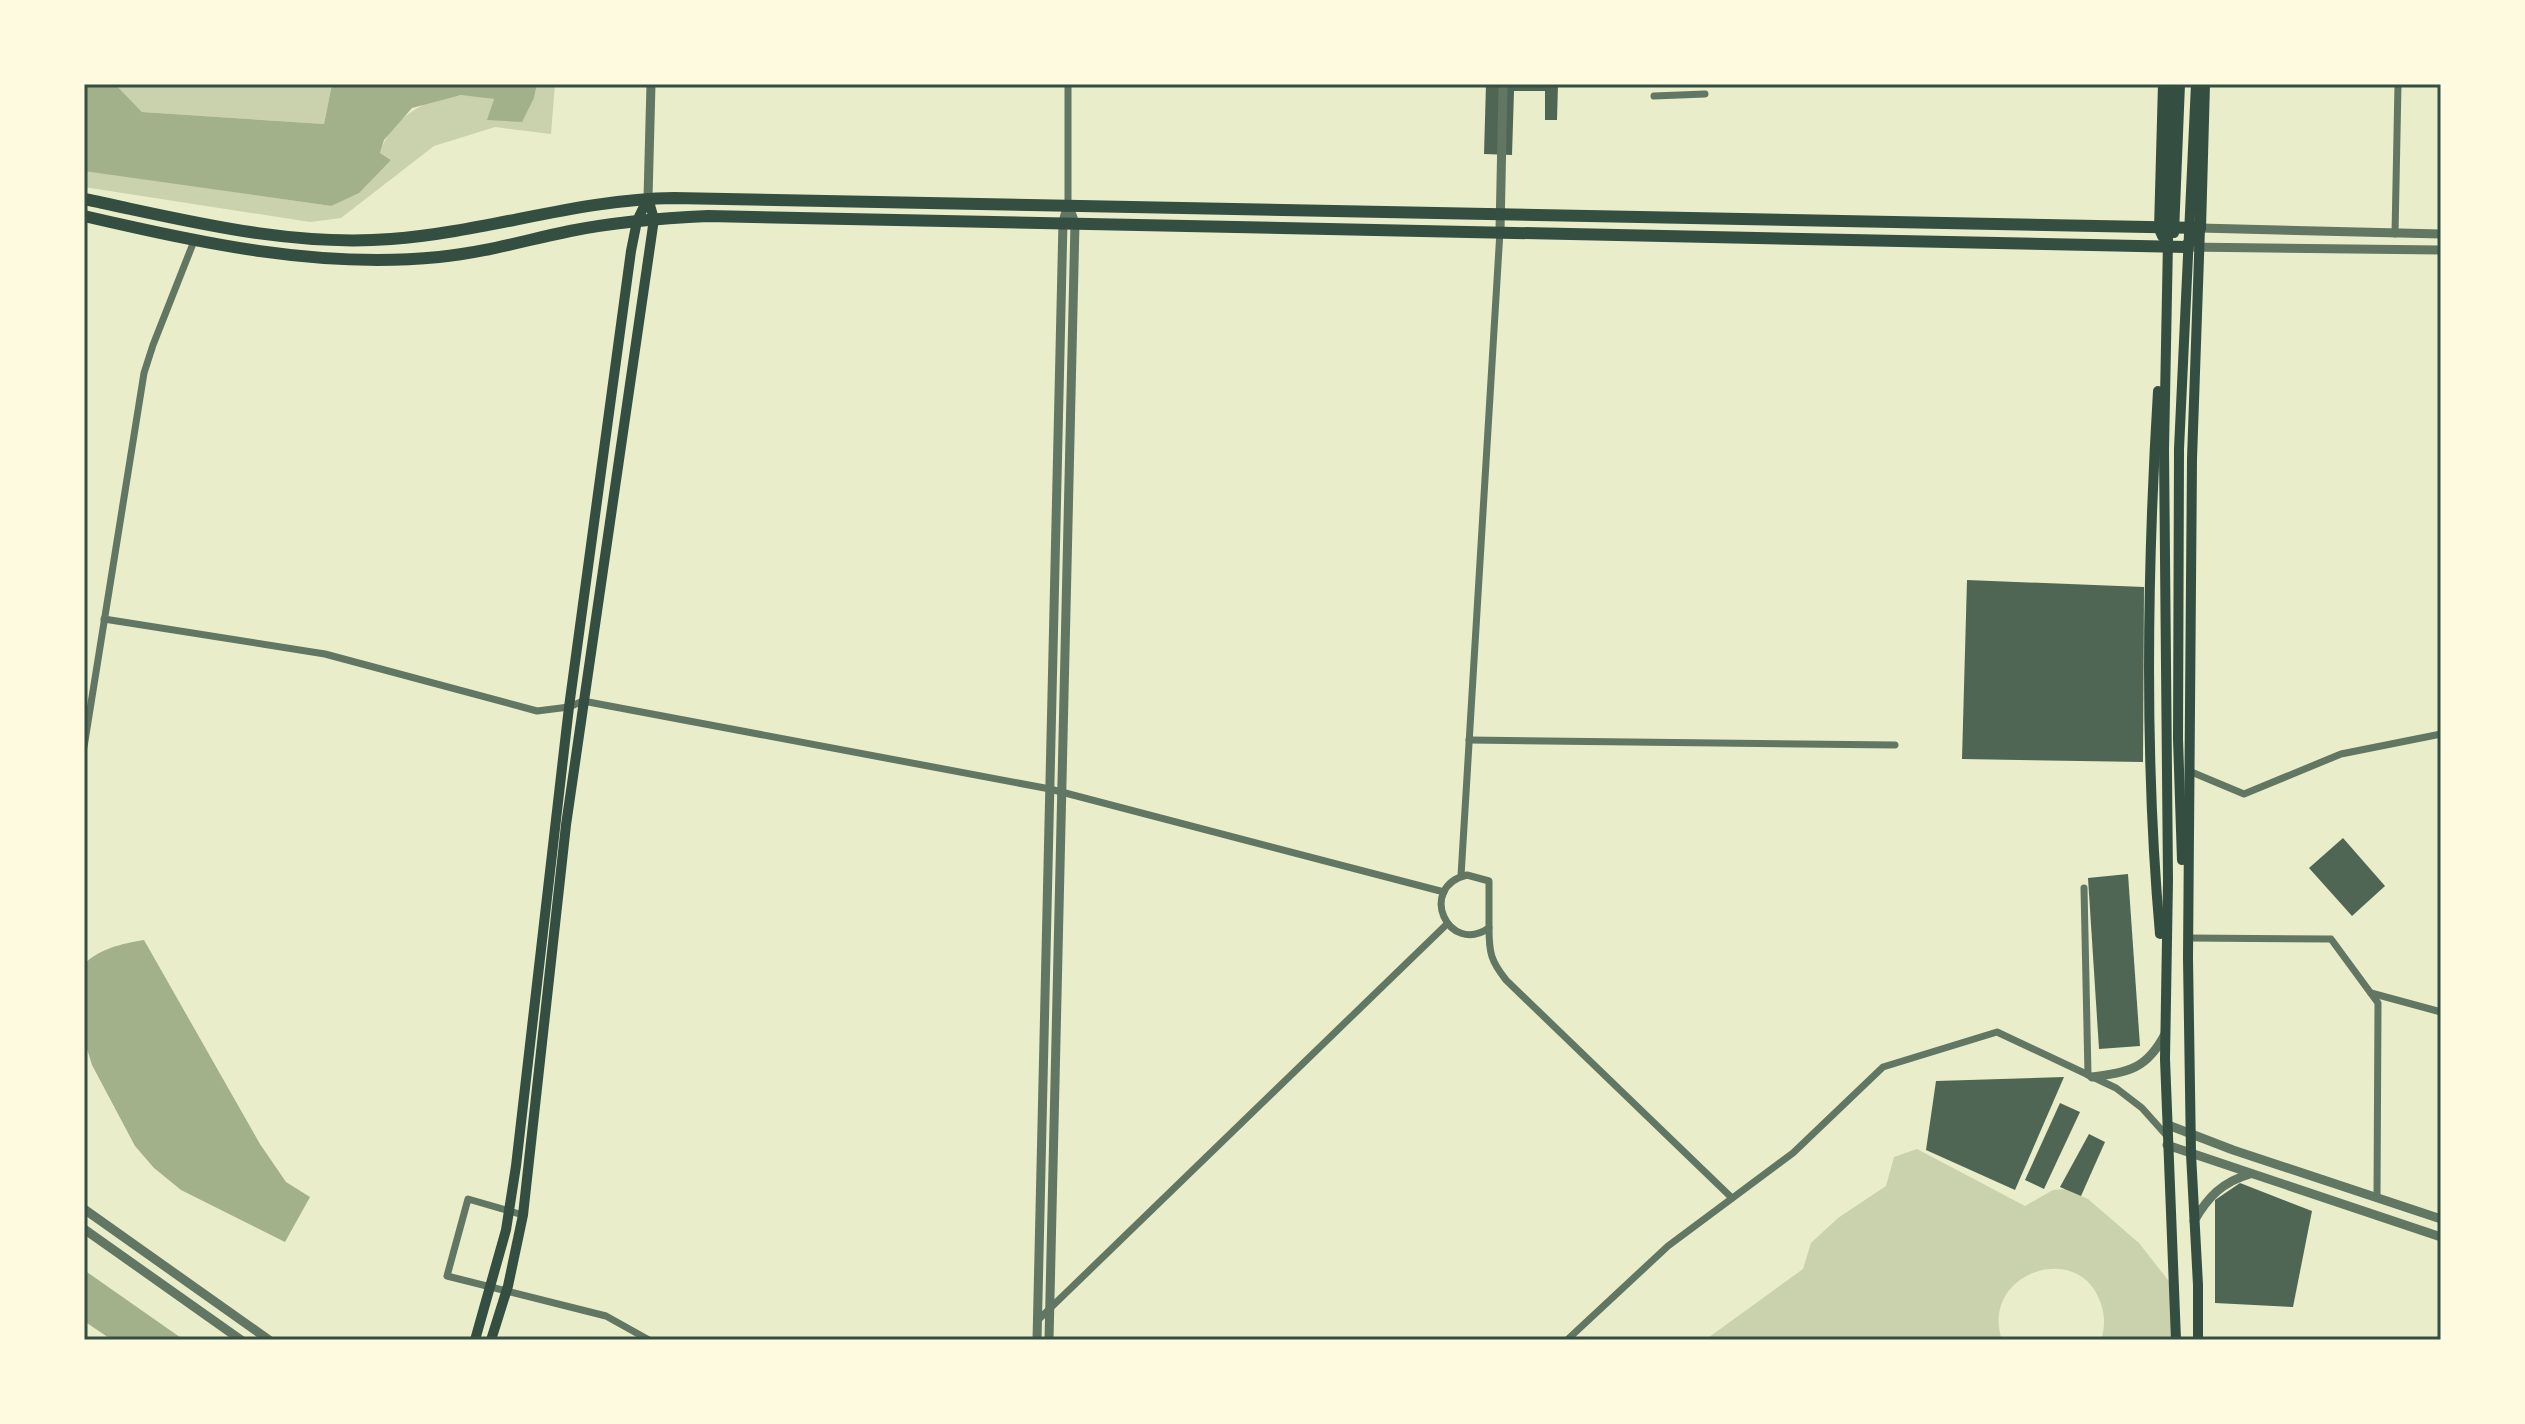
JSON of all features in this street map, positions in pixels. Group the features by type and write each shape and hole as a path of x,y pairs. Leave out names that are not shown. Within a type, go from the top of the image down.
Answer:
{"highway":[{"path":"2164,84 2160,229 2167,246"},
{"path":"84,216 194,241 300,257 404,259 464,254 637,221 708,216 2192,247 2200,228 2204,84"},
{"path":"84,199 236,231 339,242 428,236 648,198 2200,228"}],"main road":[{"path":"2171,84 2164,574 2168,865 2165,1034 2176,1340"},
{"path":"2165,984 2153,828 2151,606 2156,423 2167,246 2176,229 2180,84"},
{"path":"2189,84 2192,107 2203,138"},
{"path":"2188,958 2180,806 2177,574 2179,449 2196,84"},
{"path":"491,1340 507,1290 523,1215 566,825 654,219 648,198"},
{"path":"475,1340 492,1287 509,1212 569,707 637,221 648,198"},
{"path":"2176,229 2192,247 2195,329 2188,958 2198,1340"}],"street":[{"path":"648,198 651,84"},
{"path":"1049,1340 1062,793 1068,84"},
{"path":"1461,876 1501,215 1503,84"},
{"path":"2395,234 2398,84"},
{"path":"1654,96 1705,94"},
{"path":"1037,1340 1050,789 1069,222"},
{"path":"2200,228 2441,234"},
{"path":"84,747 144,373 194,241"},
{"path":"2192,247 2441,250"},
{"path":"104,619 325,654 537,711 569,707 583,701 1050,789 1444,892"},
{"path":"2189,771 2244,794 2341,754 2441,734"},
{"path":"1469,740 1895,745"},
{"path":"1489,928 1480,934 1465,934 1447,924 1441,909 1449,884 1461,876 1474,875 1489,881 1489,928 1489,948 1493,963 1506,980 1732,1198"},
{"path":"2084,888 2090,1076"},
{"path":"1037,1321 1447,924"},
{"path":"2188,938 2331,939 2371,993 2378,1003 2377,1197"},
{"path":"2371,993 2441,1012"},
{"path":"1567,1340 1668,1246 1793,1153 1883,1067 1997,1032 2116,1088 2191,1154 2441,1237"},
{"path":"2090,1076 2115,1074 2143,1064 2156,1052 2165,1034"},
{"path":"2167,1135 2192,1134 2441,1219"},
{"path":"2194,1221 2217,1189 2232,1179 2250,1174"},
{"path":"523,1215 468,1199 447,1276 606,1316 649,1340"},
{"path":"84,1209 269,1340"},
{"path":"84,1229 241,1340"}],"shaded area":[{"path":"84,84 115,84 142,112 324,124 332,84 537,84 522,122 487,120 494,99 461,95 412,108 384,140 380,153 391,160 359,193 331,206 84,171"},
{"path":"115,84 332,84 324,124 142,112"},
{"path":"537,84 555,84 551,134 495,127 434,146 341,218 310,222 84,187 84,171 92,171 331,206 391,160 380,153 385,141 401,120 412,112 436,100 471,95 494,99 488,120 534,98"},
{"path":"144,940 260,1144 286,1182 310,1197 285,1242 181,1190 154,1168 135,1146 92,1065 84,1039 84,964 104,950"},
{"path":"1917,1149 2025,1206 2053,1190 2066,1189 2088,1199 2139,1243 2175,1289 2176,1340 2101,1340 2103,1313 2090,1284 2073,1272 2054,1269 2035,1272 2018,1282 2005,1297 1999,1317 2002,1340 1705,1340 1803,1269 1811,1243 1838,1218 1886,1186 1894,1157"},
{"path":"84,1270 184,1340 112,1340 84,1321"}],"building":[{"path":"1486,84 1558,84 1557,120 1545,120 1545,91 1514,91 1512,155 1484,154"},
{"path":"1967,580 2144,587 2143,762 1962,759"},
{"path":"2343,838 2385,886 2352,916 2309,868"},
{"path":"2128,874 2140,1046 2099,1049 2088,878"},
{"path":"2064,1077 2015,1190 1926,1150 1936,1081"},
{"path":"2060,1103 2080,1112 2044,1189 2025,1180"},
{"path":"2089,1134 2105,1142 2081,1196 2060,1187"},
{"path":"2240,1183 2312,1211 2293,1307 2215,1303 2215,1200"}]}
